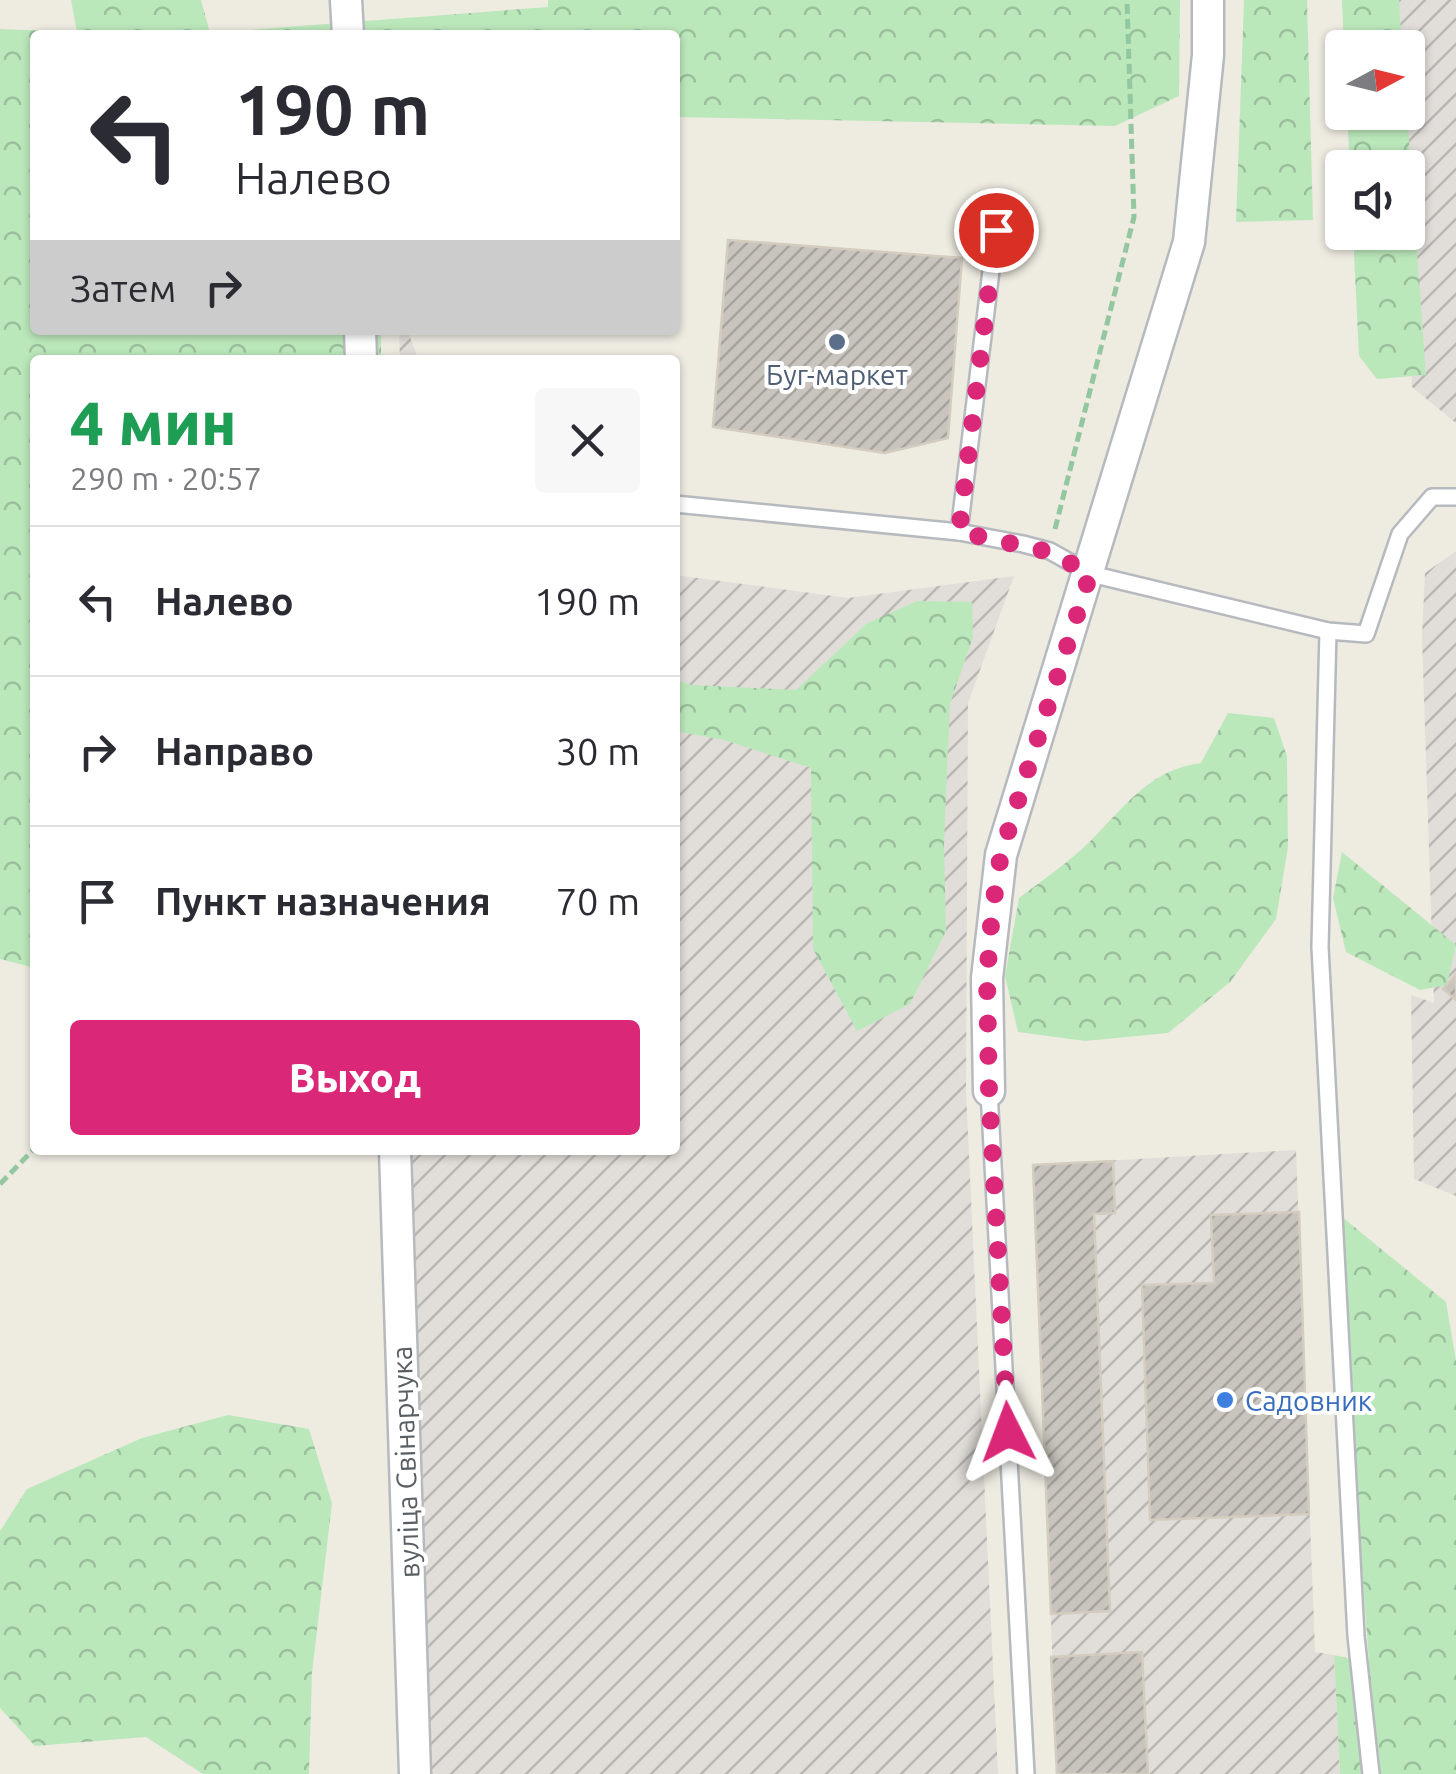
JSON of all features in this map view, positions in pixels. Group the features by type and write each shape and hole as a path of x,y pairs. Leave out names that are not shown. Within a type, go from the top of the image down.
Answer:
{"street":[{"path":"346,0 348,30"},
{"path":"989,1091 987,978 1001,854 1190,242 1208,55 1208,0"},
{"name":"вуліца Свінарчука","path":"395,1155 415,1774"}],"lane":[{"path":"959,532 996,230"},
{"path":"680,504 959,532 1050,552 1090,574 1328,631 1366,634 1400,534 1432,498 1456,498"},
{"path":"1328,631 1320,947 1355,1616 1371,1774"},
{"path":"989,1091 1026,1774"}],"path":[{"path":"1050,552 1134,217 1127,0"},
{"path":"0,1184 30,1153"}],"shaded area":[{"path":"1390,0 1456,0 1456,423 1412,387 1404,250 1425,250 1425,150 1404,150 1400,130 1425,130 1425,30 1392,30"},
{"path":"399,335 409,335 417,355 400,355"},
{"path":"1456,551 1456,1196 1414,1179 1411,995 1434,1003 1422,636 1425,573"},
{"path":"680,576 848,598 1014,576 968,703 966,1092 998,1774 415,1774 395,1155 680,1155"},
{"path":"1296,1150 1315,1652 1334,1655 1340,1774 1057,1774 1033,1165"}],"green space":[{"path":"71,0 201,0 209,30 77,30"},
{"path":"548,0 1180,0 1179,96 1115,126 680,117 680,30 249,30 548,7"},
{"path":"1244,0 1307,0 1313,220 1236,222"},
{"path":"1342,0 1399,0 1401,30 1343,30"},
{"path":"0,29 30,30 30,335 381,335 381,355 30,355 30,967 0,959"},
{"path":"1348,130 1408,130 1410,150 1349,150"},
{"path":"1354,250 1417,250 1426,375 1377,379 1359,356"},
{"path":"917,601 972,602 973,637 950,704 944,844 946,931 910,1004 857,1031 813,949 811,768 724,740 680,732 680,681 796,690 866,624"},
{"path":"1228,713 1274,718 1287,756 1288,847 1276,919 1230,982 1168,1033 1085,1041 1018,1032 1005,976 1019,898 1082,849 1149,784 1181,767 1201,763"},
{"path":"1342,852 1456,945 1447,985 1420,990 1346,952 1333,898"},
{"path":"1336,1212 1446,1302 1456,1361 1456,1774 1340,1774 1334,1655 1369,1663"},
{"path":"228,1415 309,1429 332,1503 312,1673 309,1774 203,1774 146,1737 35,1746 0,1708 0,1531 27,1489 142,1438"}],"building":[{"name":"Буг-маркет","path":"728,240 962,258 948,438 885,453 713,427"},
{"path":"1456,974 1456,1000 1443,989"},
{"path":"1113,1161 1115,1213 1094,1214 1110,1611 1051,1614 1033,1165"},
{"name":"Садовник","path":"1299,1212 1309,1514 1150,1520 1142,1285 1214,1283 1211,1215"},
{"path":"1142,1652 1148,1774 1057,1774 1051,1657"}],"place":[{"name":"Буг-маркет","path":"837,342"},
{"name":"Садовник","path":"1225,1400"}],"route":[{"path":"996,230 959,532 1050,552 1090,574 1001,854 992,912 987,978 989,1091 1008,1432"}]}
